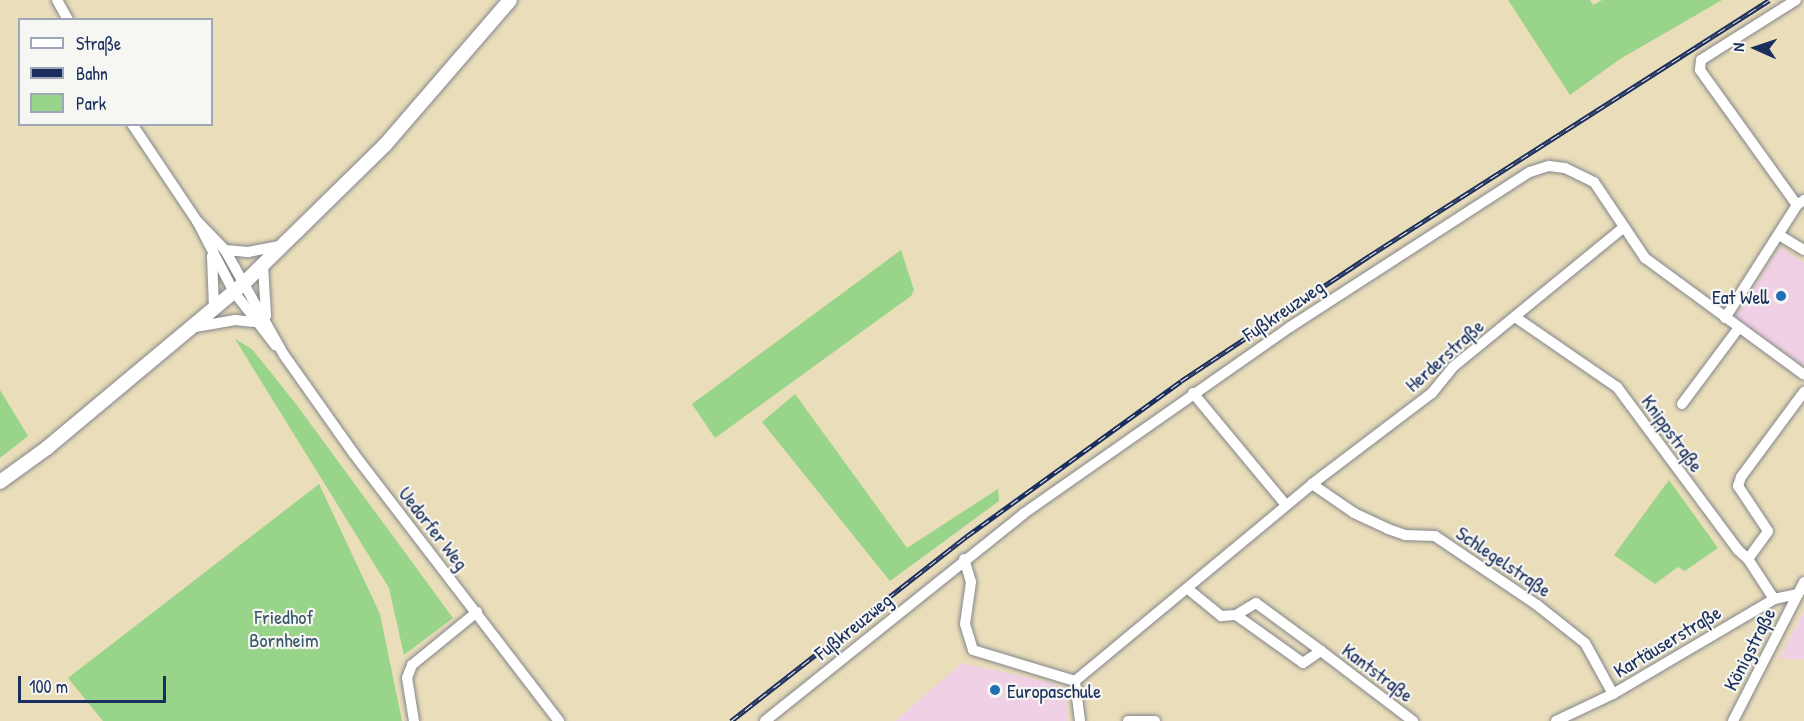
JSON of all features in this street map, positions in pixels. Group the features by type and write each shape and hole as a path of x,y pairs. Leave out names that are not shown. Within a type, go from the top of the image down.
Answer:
{"main road":[{"path":"0,482 195,327 239,288 427,100 510,0"}],"street":[{"path":"57,0 67,18"},
{"path":"1725,318 1801,202 1700,70 1701,60 1796,0"},
{"name":"Uedorfer Weg","path":"133,126 197,221 212,252 266,319 285,355 361,462 559,721"},
{"name":"Fußkreuzweg","path":"765,721 964,559 1192,393 1383,264 1530,172 1550,166 1579,172 1593,182 1646,258 1738,329 1804,375"},
{"name":"Uedorfer Weg","path":"197,221 225,250 254,322 285,355"},
{"name":"Herderstraße","path":"1075,681 1312,484 1432,393 1453,367 1624,227"},
{"path":"1779,234 1804,250"},
{"path":"225,250 248,252 283,245"},
{"path":"212,252 214,309"},
{"path":"263,265 266,319"},
{"name":"Knippstraße","path":"1515,317 1617,387 1738,550 1748,559 1774,599"},
{"path":"195,327 235,320 254,322"},
{"path":"1682,404 1738,329"},
{"path":"1748,559 1768,531 1738,486 1741,477 1804,392"},
{"path":"1192,393 1286,505"},
{"name":"Schlegelstraße","path":"1312,484 1354,513 1388,529 1405,535 1435,536 1537,605 1585,643 1613,694"},
{"path":"964,559 971,582 965,624 973,650 1075,681 1080,721"},
{"name":"Königstraße","path":"1733,721 1804,582"},
{"name":"Kantstraße","path":"1188,589 1221,616 1236,615 1256,603 1413,721"},
{"name":"Kartäuserstraße","path":"1556,721 1613,694 1774,599 1798,594"},
{"path":"414,721 407,678 412,665 477,612"},
{"name":"Kantstraße","path":"1236,615 1303,663 1322,651"},
{"path":"1128,721 1155,721"}],"shaded area":[{"path":"1780,247 1804,263 1804,365 1735,318"},
{"path":"1804,611 1804,660 1779,658"},
{"name":"Europaschule","path":"962,663 1053,683 1066,697 1068,721 895,721"}],"green space":[{"path":"1508,0 1590,0 1593,5 1602,0 1722,0 1620,59 1570,95"},
{"path":"901,250 914,290 911,296 715,438 692,404"},
{"path":"235,339 252,349 296,404 453,618 404,655 389,588"},
{"path":"0,390 28,436 0,458"},
{"path":"795,394 907,548 998,489 999,501 890,581 762,422"},
{"path":"1669,480 1718,548 1685,571 1678,567 1655,584 1614,555"},
{"name":"Friedhof Bornheim","path":"319,484 380,614 402,721 103,721 68,678"}],"railway":[{"path":"731,721 967,536 1181,381 1369,256 1769,0"}],"place":[{"name":"Eat Well","path":"1781,296"},
{"name":"Europaschule","path":"995,690"}]}
